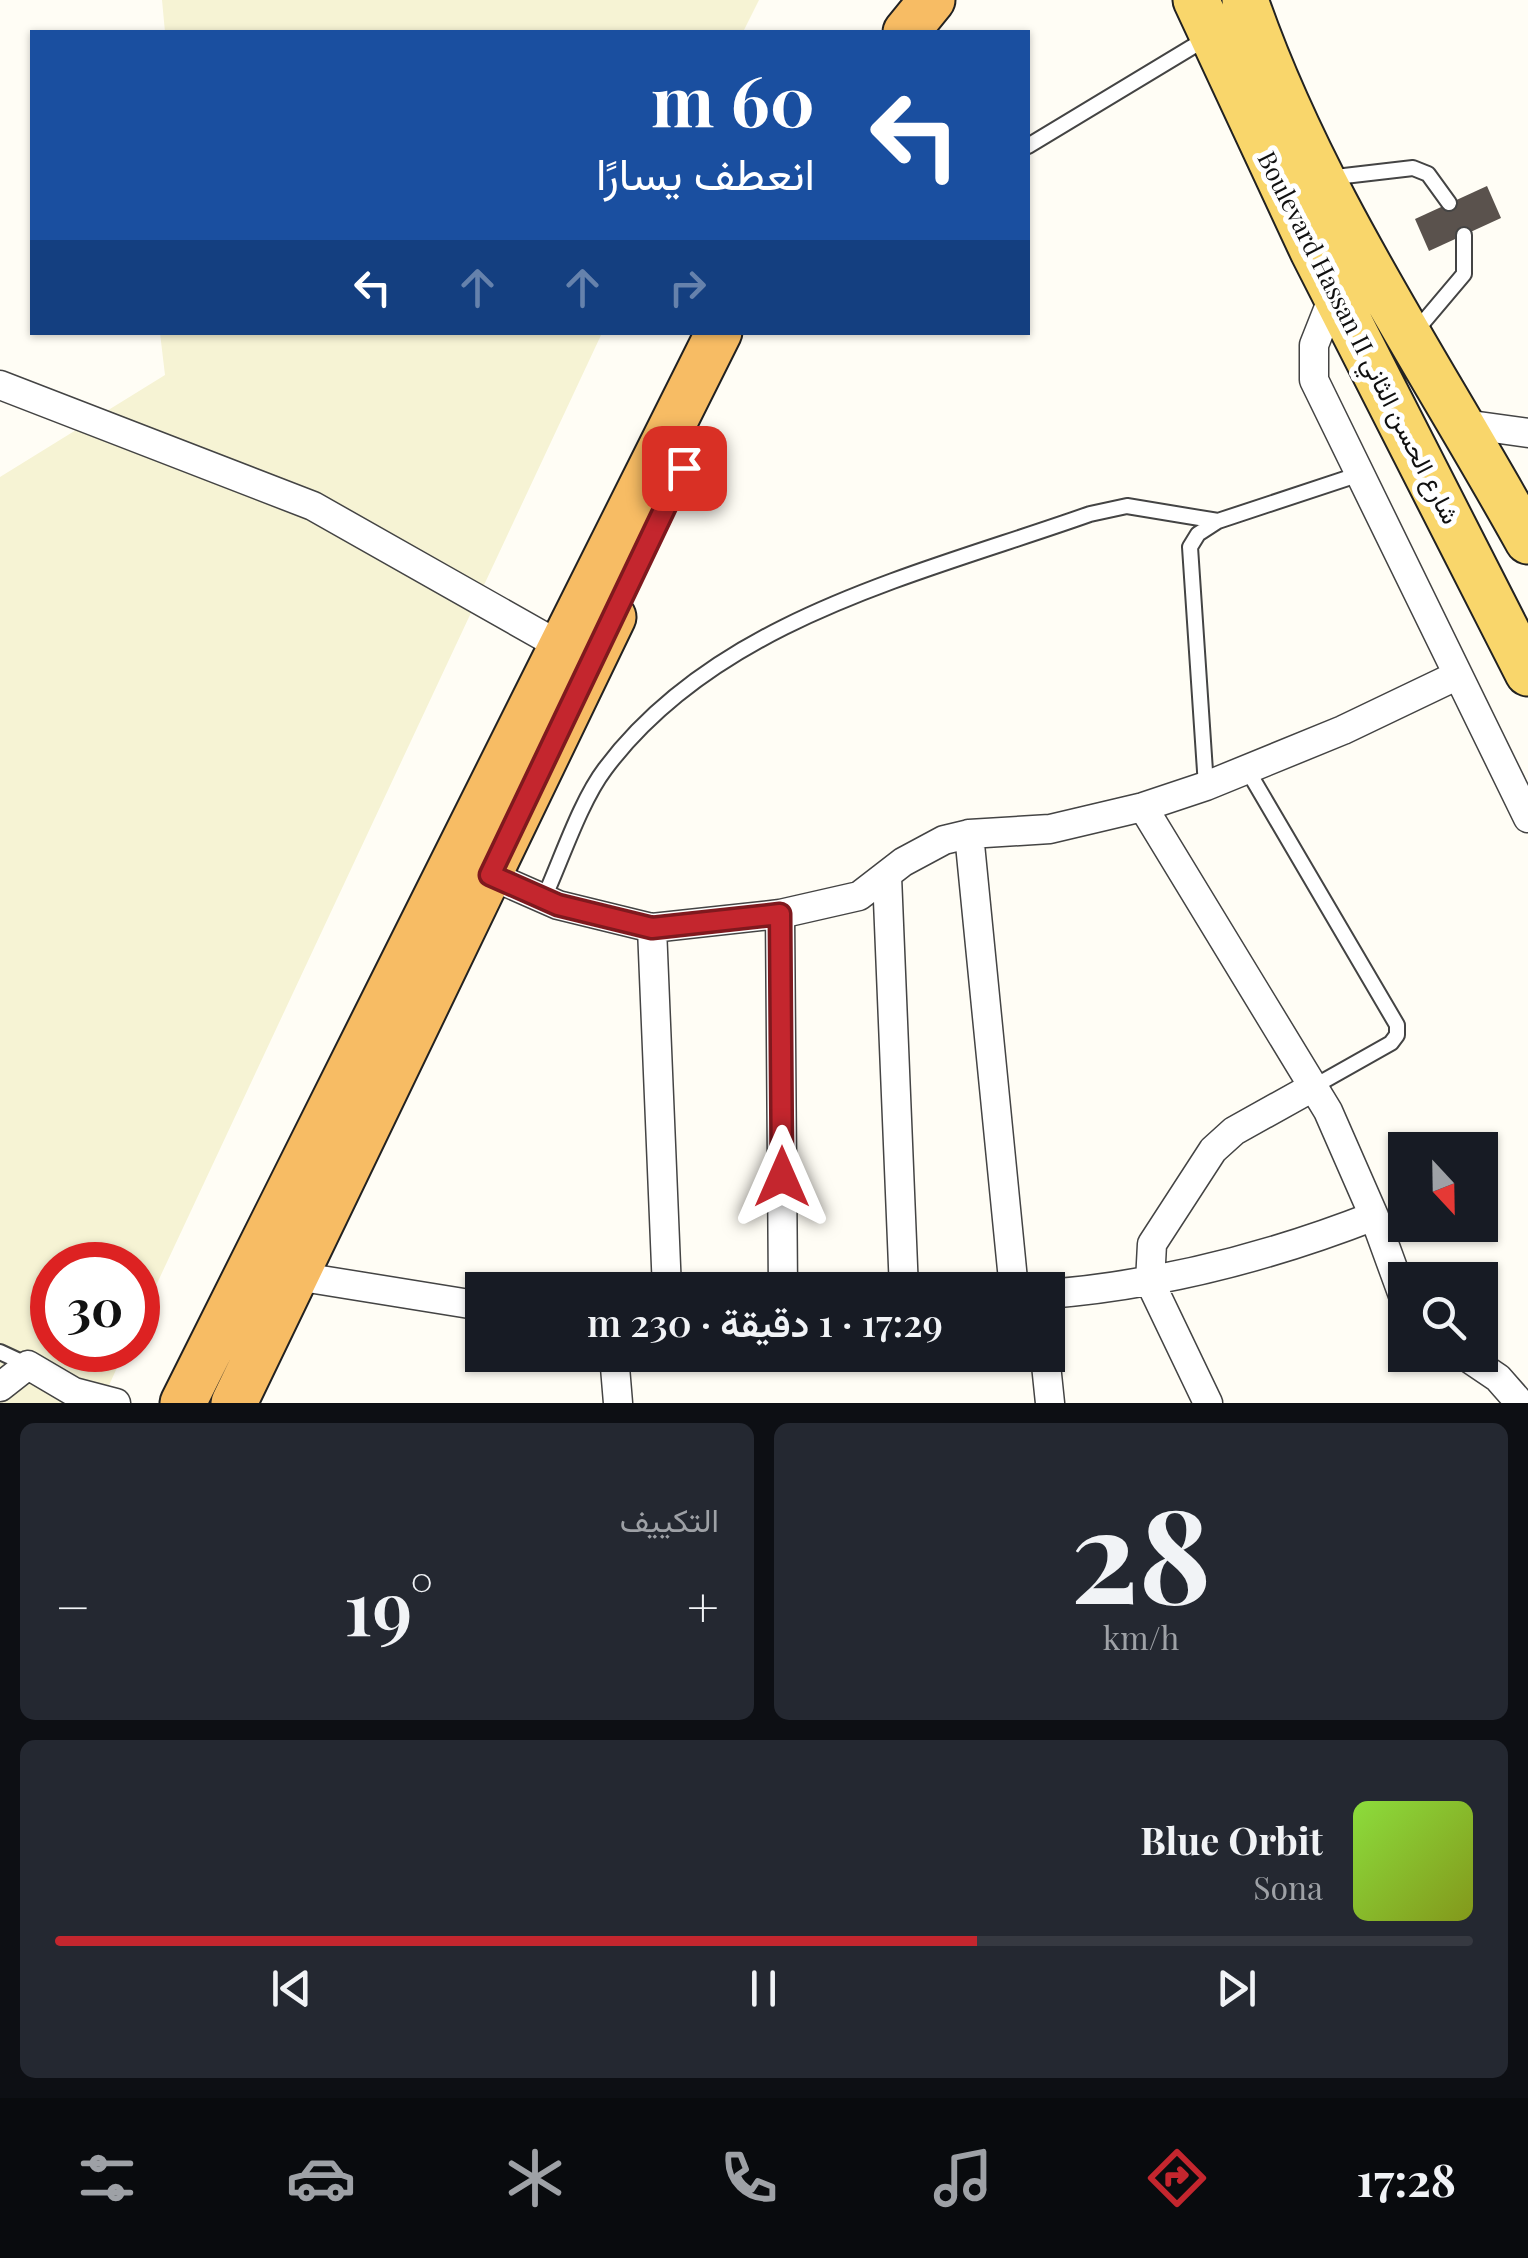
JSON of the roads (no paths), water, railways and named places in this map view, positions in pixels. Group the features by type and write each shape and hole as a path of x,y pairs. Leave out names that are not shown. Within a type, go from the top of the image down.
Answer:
{"highway":[{"path":"871,30 892,0"},
{"path":"908,30 932,0"},
{"path":"183,1403 564,648 717,335"},
{"path":"234,1403 748,335"}],"main road":[{"name":"Boulevard Hassan II شارع الحسن الثاني","path":"1244,0 1268,67 1324,178 1528,541"},
{"name":"Boulevard Hassan II شارع الحسن الثاني","path":"1204,18 1335,292 1528,673"}],"street":[{"path":"1335,292 1314,345 1314,380 1528,818"},
{"path":"0,385 313,506 564,648"},
{"path":"1464,424 1528,433"},
{"path":"490,875 543,900 652,928 780,914 859,896 926,848 969,834 1050,829 1143,808 1206,786 1248,771 1458,675"},
{"path":"1143,808 1313,1086 1374,1216 1391,1262"},
{"path":"969,834 1012,1272"},
{"path":"887,876 903,1272"},
{"path":"780,914 783,1272"},
{"path":"652,928 666,1272"},
{"path":"1208,1403 1150,1282 1152,1244 1212,1150 1234,1132 1313,1086"},
{"path":"1065,1292 1150,1282 1310,1240 1374,1216"},
{"path":"296,1276 465,1303"},
{"path":"0,1387 28,1365 74,1392 116,1403"},
{"path":"615,1372 618,1403"},
{"path":"1047,1372 1050,1403"},
{"path":"1489,1372 1520,1403"}],"lane":[{"path":"1030,145 1204,18"},
{"path":"1324,178 1413,168 1428,174 1449,203"},
{"path":"1411,336 1464,274 1464,236"},
{"path":"1206,786 1188,570 1190,547 1198,534 1218,521 1360,474"},
{"path":"543,900 602,772 613,759 656,714 709,670 765,638 842,602 1090,514 1127,506 1218,521"},
{"path":"1248,771 1397,1025 1398,1035 1391,1043 1313,1086"},
{"path":"0,1352 28,1365"}]}
